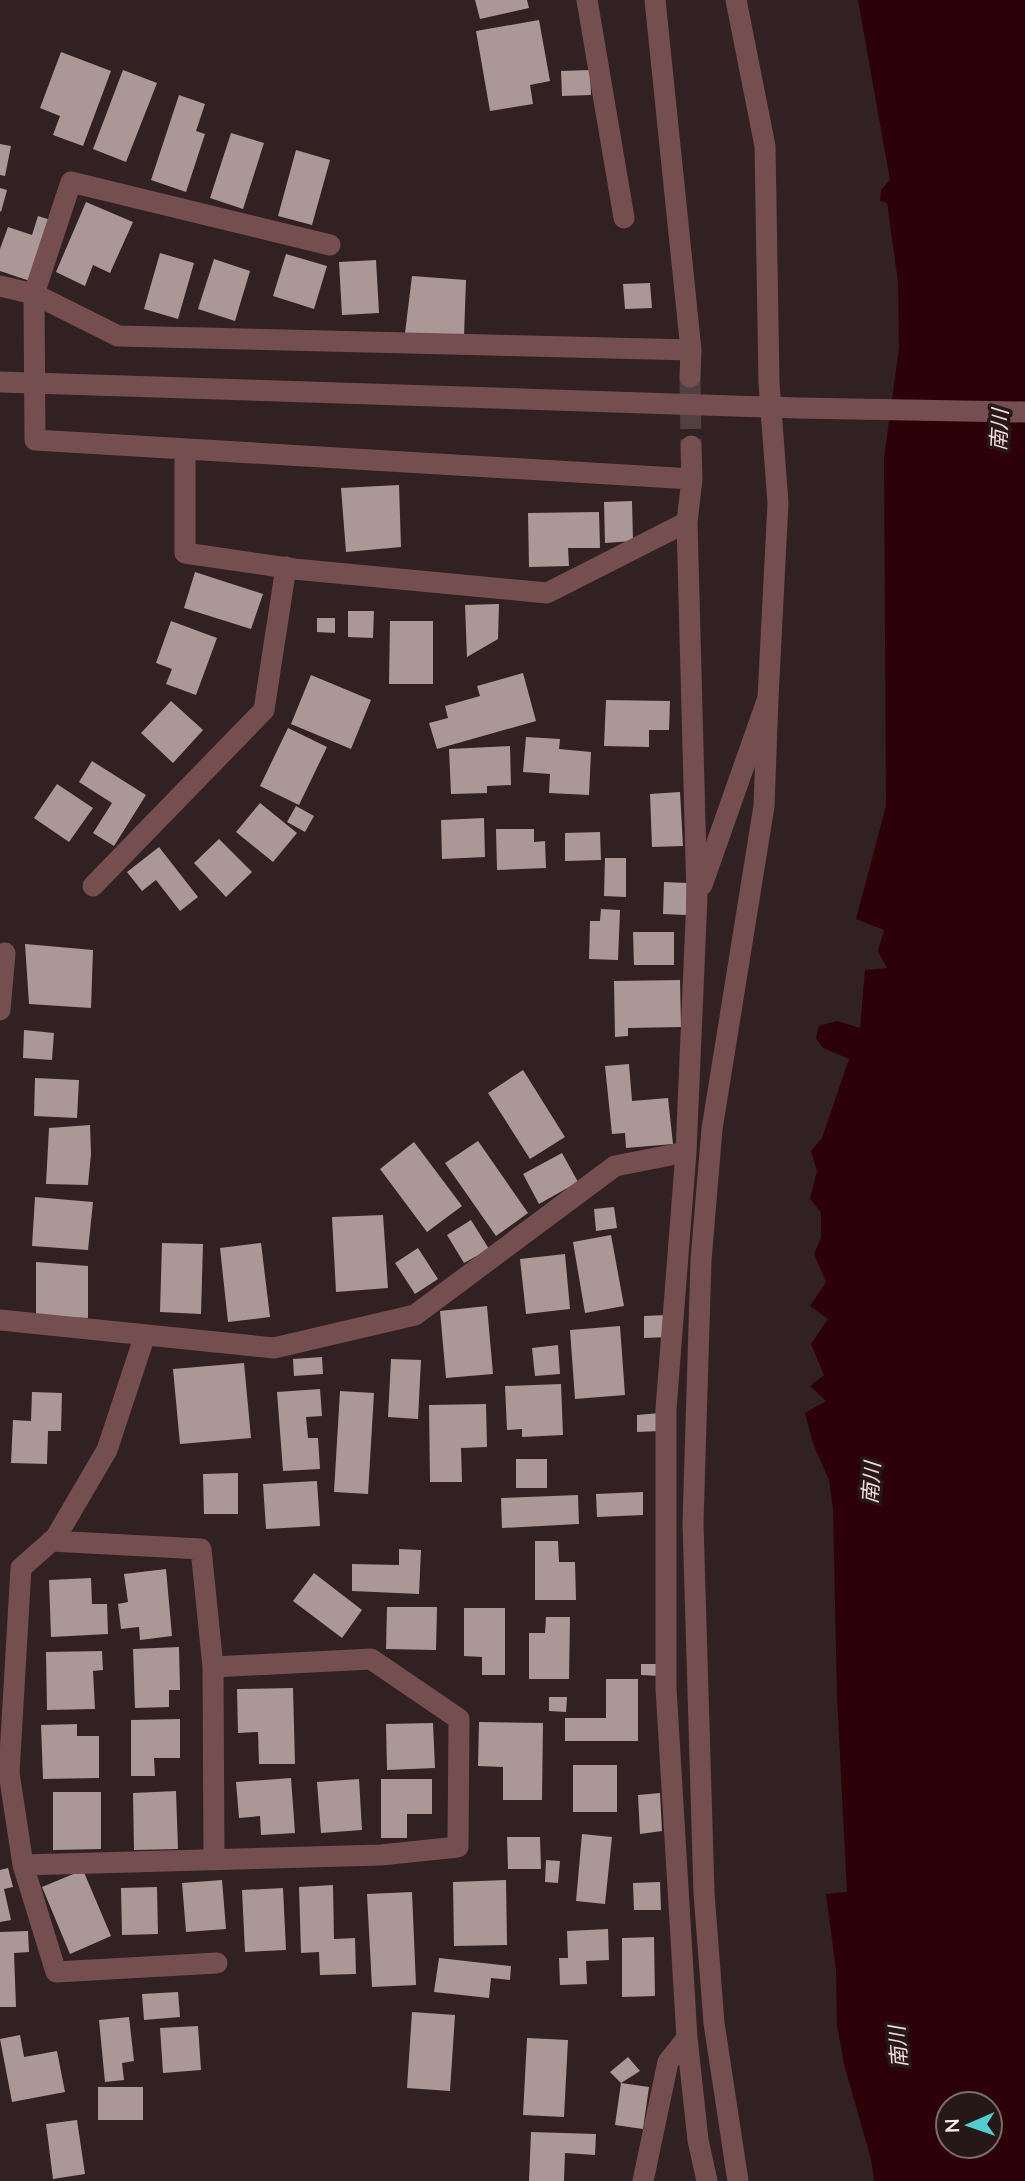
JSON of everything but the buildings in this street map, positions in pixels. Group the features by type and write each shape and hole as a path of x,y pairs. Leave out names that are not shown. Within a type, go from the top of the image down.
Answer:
{"street":[{"path":"587,0 624,218"},
{"path":"655,0 691,350 690,377"},
{"path":"736,0 765,146 771,407 778,503 764,806 732,993 711,1142 701,1260 693,1523 704,1893 714,2023 738,2181"},
{"path":"330,245 71,182 34,293 35,440 692,479"},
{"path":"0,286 34,293 118,336 691,350"},
{"path":"0,382 798,408 1025,412"},
{"path":"691,446 692,479 687,522 697,897 686,1152 666,1409 666,1688 687,2038 698,2140 707,2181"},
{"path":"185,449 185,553 286,567 547,593 687,522"},
{"path":"93,886 264,710 286,567"},
{"path":"697,897 768,698"},
{"path":"0,1010 5,953"},
{"path":"0,1320 274,1348 415,1315 615,1166 686,1152"},
{"path":"145,1335 107,1450 56,1537 21,1568 9,1773 23,1865 56,1972 217,1963"},
{"path":"51,1541 201,1549 213,1667 215,1860"},
{"path":"23,1865 381,1855 458,1847 458,1719 371,1659 213,1667"},
{"path":"643,2181 668,2062 687,2038"}],"water":[{"name":"南川","path":"858,0 1025,0 1025,2181 874,2181 871,2159 844,2064 837,2025 836,1970 826,1894 847,1892 837,1697 833,1508 829,1480 814,1446 805,1413 826,1401 810,1386 824,1375 811,1344 828,1319 810,1306 826,1282 814,1254 821,1238 821,1213 810,1198 817,1171 811,1151 822,1138 849,1059 823,1048 816,1038 819,1026 837,1021 860,1028 865,970 887,968 878,951 884,930 856,919 886,806 884,458 899,348 898,282 887,203 880,201 881,190 890,180"}],"tunnel":[{"path":"690,377 691,446"}]}
